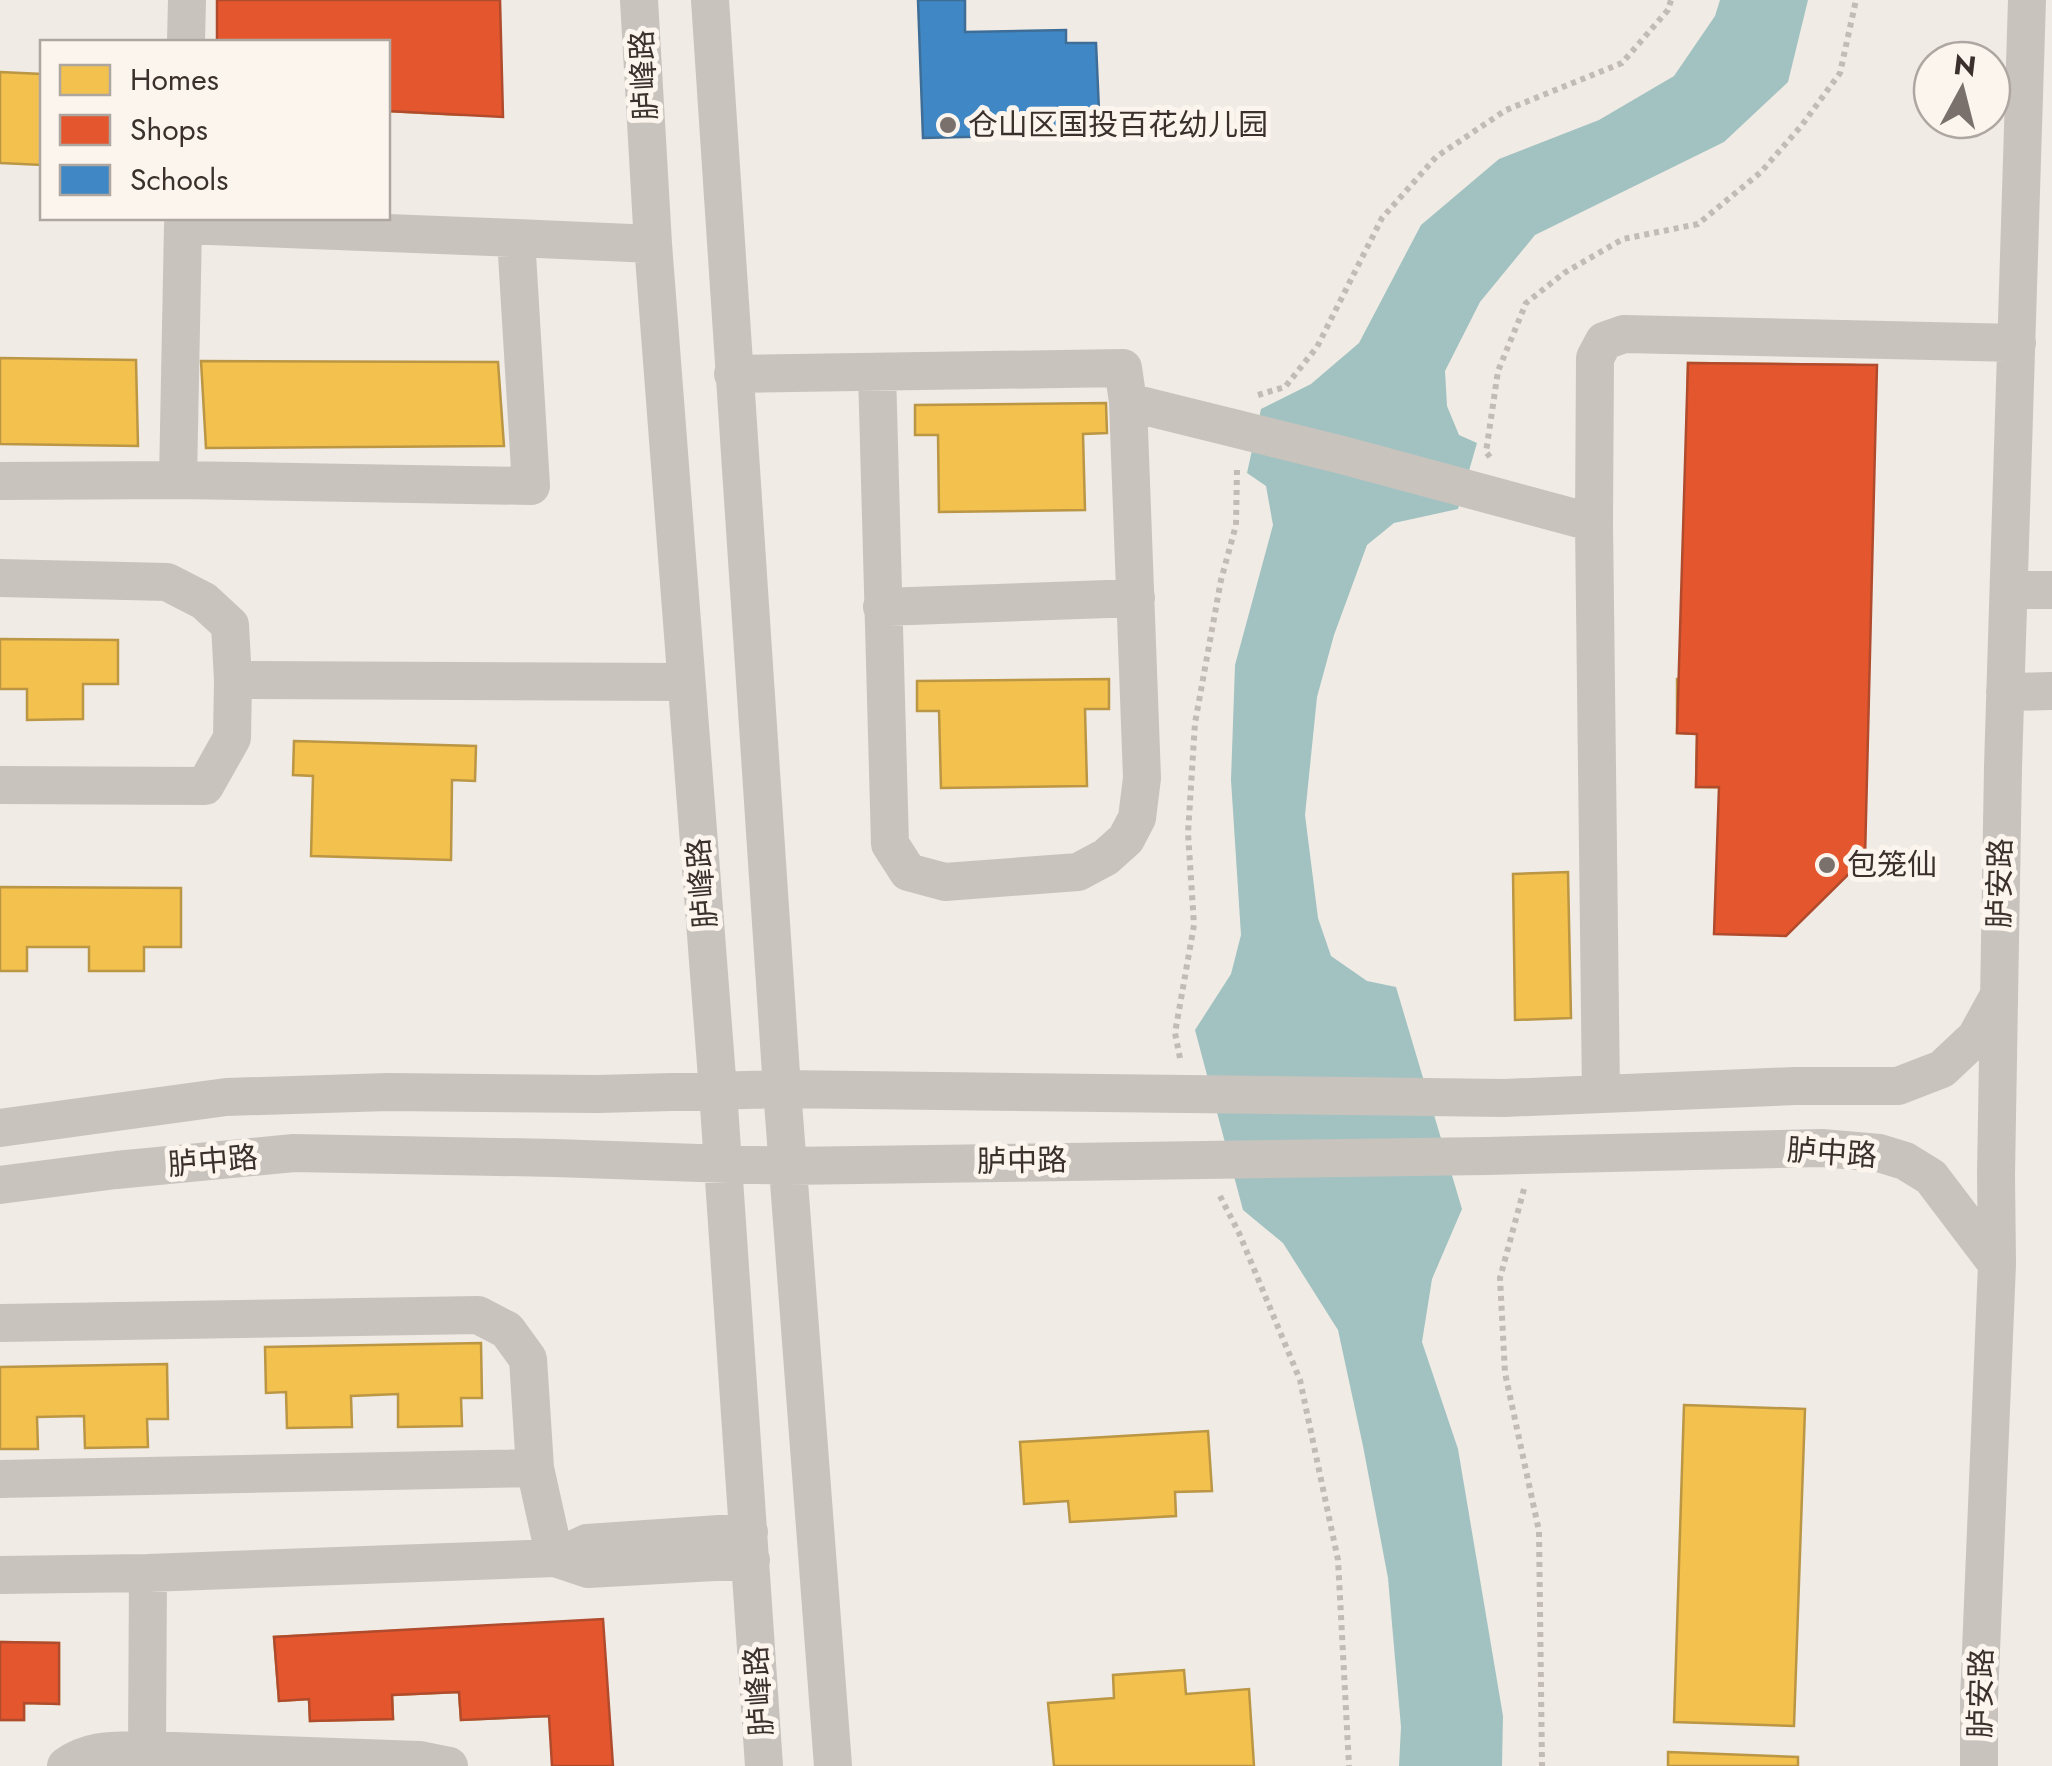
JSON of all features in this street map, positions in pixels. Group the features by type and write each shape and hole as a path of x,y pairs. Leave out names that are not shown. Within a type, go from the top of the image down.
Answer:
{"street":[{"path":"186,0 186,40"},
{"name":"胪峰路","path":"639,0 653,244 724,1164 764,1766"},
{"path":"710,0 782,1088 832,1766"},
{"name":"胪安路","path":"1979,1766 1997,1264 2005,692 2027,0"},
{"path":"178,480 183,221 653,244"},
{"path":"0,481 531,486 516,238"},
{"path":"1601,1094 1594,524 1595,358 1604,341 1624,334 2017,343"},
{"path":"734,374 1124,368 1142,778 1137,818 1126,838 1106,857 1078,872 945,882 908,872 890,844 878,372"},
{"path":"1128,402 1594,524"},
{"path":"0,578 167,582 204,601 230,625 233,680 232,738 205,786 0,785"},
{"path":"2010,590 2052,590"},
{"path":"882,607 1136,598"},
{"path":"233,680 686,682"},
{"path":"2005,692 2052,691"},
{"name":"胪中路","path":"0,1128 226,1096 388,1092 598,1094 782,1088 1478,1098 1898,1086 1942,1069 1976,1037 1998,996"},
{"name":"胪中路","path":"0,1185 294,1154 788,1166 1822,1148 1879,1154 1904,1161 1931,1176 1997,1264"},
{"path":"0,1323 478,1315 507,1330 528,1359 535,1468 555,1558"},
{"path":"0,1479 535,1468"},
{"path":"0,1575 555,1558 587,1542 750,1546"},
{"path":"146,1750 148,1573"},
{"path":"66,1766 80,1756 146,1750 419,1760 449,1766"}],"path":[{"path":"1286,386 1317,347 1382,218 1436,157 1506,110 1622,62 1668,10 1672,0"},
{"path":"1489,430 1498,371 1526,303 1564,273 1623,238 1698,224 1761,172 1840,73 1856,0"},
{"path":"1175,1033 1194,925 1188,832 1195,723 1238,502"},
{"path":"1533,1154 1500,1278 1504,1372 1540,1531 1542,1766"},
{"path":"1202,1159 1239,1233 1300,1380 1338,1560 1349,1766"}],"water":[{"path":"1720,0 1808,0 1788,82 1724,142 1535,235 1480,302 1445,371 1447,406 1459,435 1477,443 1458,509 1394,523 1367,545 1334,635 1317,697 1305,815 1318,918 1331,956 1367,981 1396,987 1462,1209 1432,1279 1422,1342 1458,1449 1503,1716 1502,1766 1399,1766 1401,1727 1388,1578 1338,1330 1283,1243 1243,1210 1195,1030 1231,974 1241,935 1231,780 1235,665 1273,525 1266,486 1247,473 1261,409 1311,384 1359,343 1421,225 1499,159 1599,120 1674,76 1715,16"}],"building: Homes":[{"path":"390,45 458,48 460,115 390,111"},
{"path":"0,72 40,74 40,165 0,163"},
{"path":"0,358 136,360 138,446 0,444"},
{"path":"201,361 498,362 504,446 206,448"},
{"path":"1688,363 1854,365 1853,423 1831,423 1830,470 1708,468 1709,419 1687,418"},
{"path":"1106,403 1107,433 1083,434 1085,510 939,512 938,435 915,435 915,405"},
{"path":"0,639 118,640 118,684 83,684 83,719 27,720 27,689 0,689"},
{"path":"1109,679 1109,709 1085,709 1087,786 941,788 939,711 917,711 917,681"},
{"path":"1677,679 1841,681 1840,741 1818,741 1818,789 1696,787 1697,734 1677,733"},
{"path":"294,741 476,746 475,781 452,780 451,860 311,856 313,776 293,775"},
{"path":"1568,872 1571,1018 1515,1020 1513,874"},
{"path":"0,887 181,888 181,947 144,947 144,971 89,971 89,947 27,947 27,971 0,971"},
{"path":"481,1343 482,1398 461,1398 462,1426 398,1427 398,1394 351,1396 352,1427 287,1428 286,1392 266,1393 265,1347"},
{"path":"167,1364 168,1419 147,1419 148,1447 85,1448 84,1416 37,1417 38,1449 0,1449 0,1367"},
{"path":"1684,1405 1805,1409 1794,1726 1674,1722"},
{"path":"1208,1431 1212,1491 1175,1492 1176,1516 1070,1522 1068,1501 1024,1504 1020,1442"},
{"path":"569,1622 575,1687 548,1688 549,1716 461,1720 459,1692 392,1695 393,1719 310,1721 309,1699 279,1701 274,1637"},
{"path":"0,1642 59,1643 59,1704 24,1703 24,1720 0,1720"},
{"path":"1184,1670 1186,1694 1249,1689 1254,1766 1054,1766 1048,1703 1114,1698 1113,1675"},
{"path":"1668,1752 1798,1757 1798,1766 1668,1766"}],"building: Shops":[{"path":"217,0 500,0 503,117 390,111 390,40 217,40"},
{"path":"1688,363 1877,365 1865,858 1786,936 1714,934 1719,787 1696,787 1697,734 1677,733"},
{"path":"603,1619 613,1766 552,1766 549,1716 461,1720 459,1692 392,1695 393,1719 310,1721 309,1699 279,1701 274,1637"},
{"path":"0,1642 59,1643 59,1704 24,1703 24,1720 0,1720"}],"building: Schools":[{"path":"918,0 965,0 965,32 1066,30 1066,43 1096,43 1100,134 923,138"}],"place":[{"name":"仓山区国投百花幼儿园","path":"948,125"},
{"name":"包笼仙","path":"1827,865"}]}
